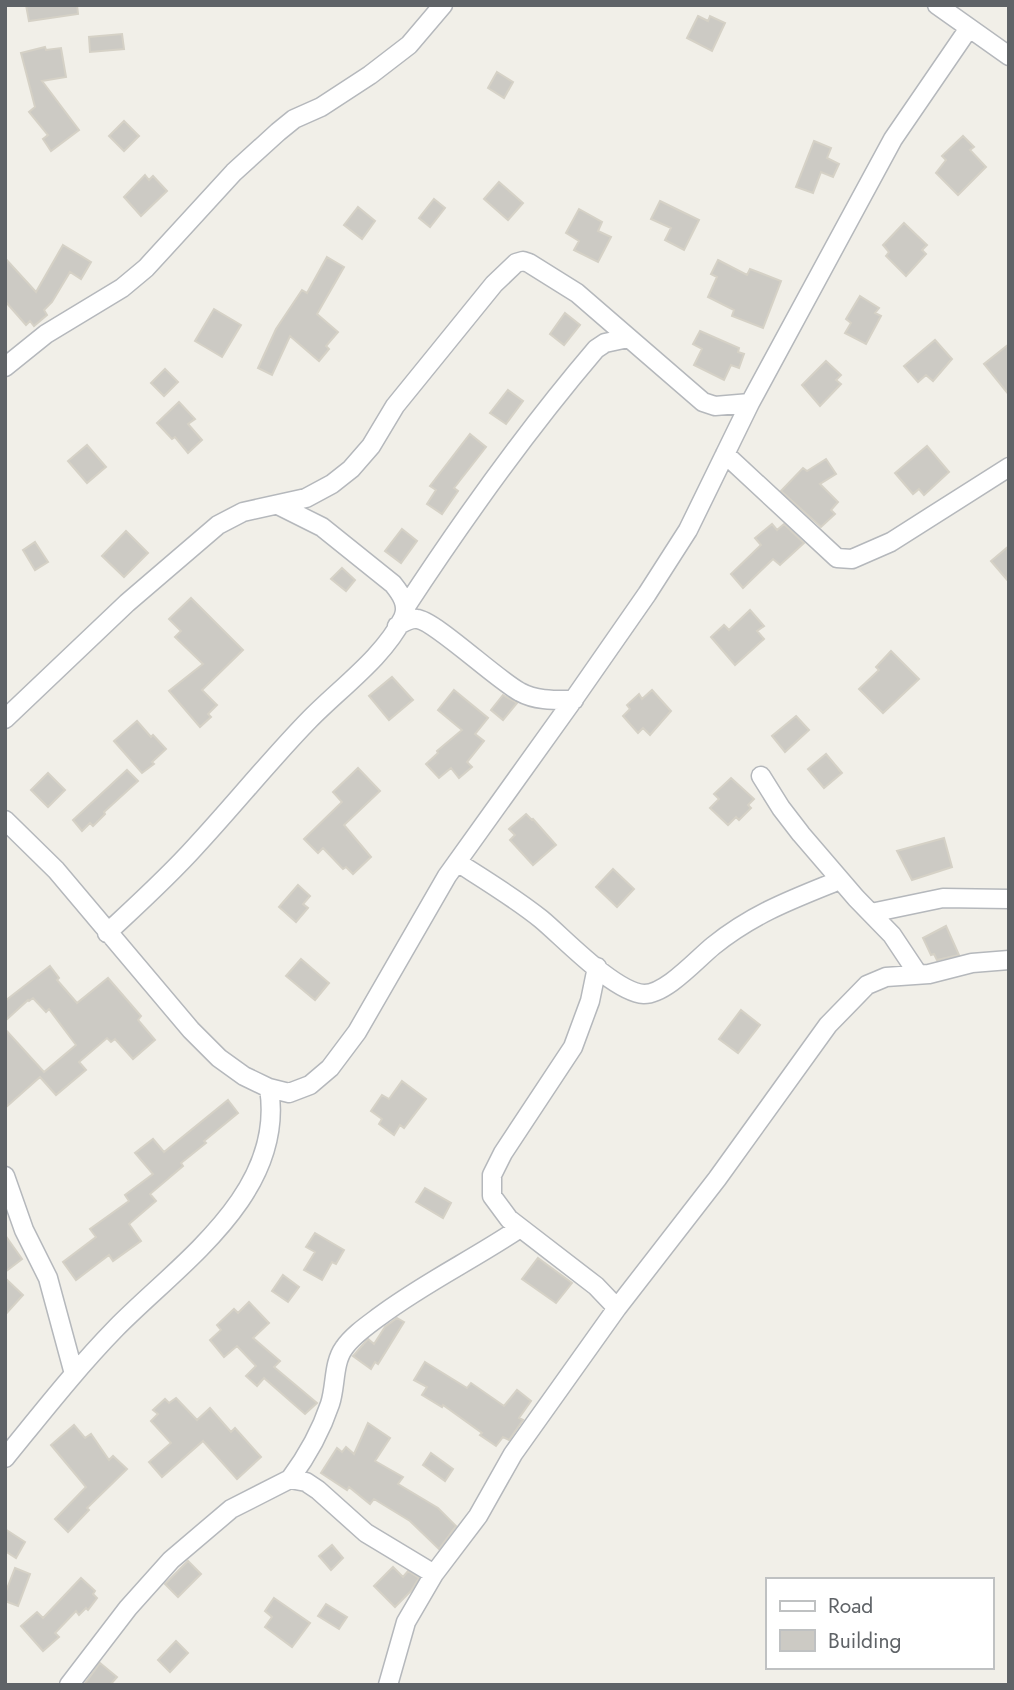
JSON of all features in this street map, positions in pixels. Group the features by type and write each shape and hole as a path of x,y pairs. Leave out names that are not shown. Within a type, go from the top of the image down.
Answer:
{"street":[{"path":"5,367 46,334 122,288 146,268 234,172 278,132 293,119 321,107 370,75 409,45 443,5"},
{"path":"937,5 959,11 969,28 1009,56"},
{"path":"5,820 56,870 191,1030 219,1058 244,1076 269,1088 289,1093 310,1085 330,1068 357,1032 457,862 574,700 688,530 750,403 893,139 969,28"},
{"path":"5,719 127,603 218,524 243,512 306,498 332,484 351,469 371,446 395,406 442,346 494,284 516,263 529,263 568,287 703,402 715,406 750,403"},
{"path":"107,933 194,849 311,718 354,679 397,626 405,608 458,528 554,399 596,349 605,343 628,338"},
{"path":"725,454 837,558 852,559 891,542 1009,467"},
{"path":"278,505 322,527 360,556 402,594 405,608"},
{"path":"397,626 408,620 425,621 522,694 541,699 574,700"},
{"path":"761,776 781,808 840,880 892,935 918,974"},
{"path":"457,862 540,918 623,987 645,994 657,992 738,927 764,911 840,880"},
{"path":"871,913 943,898 1009,899"},
{"path":"388,1685 406,1622 433,1574 478,1516 513,1454 617,1308 717,1179 844,1006 867,985 886,977 929,974 972,963 1009,960"},
{"path":"597,967 590,1001 573,1047 524,1118 492,1175 492,1196 498,1207 520,1228 596,1286 617,1308"},
{"path":"5,1458 116,1328 198,1250 241,1200 260,1164 269,1138 273,1110 269,1088"},
{"path":"5,1176 24,1230 47,1278 74,1374"},
{"path":"69,1685 128,1608 171,1560 231,1509 290,1479 304,1460 322,1426 344,1349 364,1328 399,1301 520,1228"},
{"path":"290,1479 306,1482 366,1533 433,1574"}],"building":[{"path":"26,5 77,5 78,14 29,21"},
{"path":"698,16 708,21 710,16 725,23 712,51 687,38"},
{"path":"122,34 124,49 90,52 89,37"},
{"path":"45,47 46,50 61,48 66,77 42,81 79,130 51,151 43,139 48,135 29,112 35,107 21,53"},
{"path":"497,72 513,82 504,98 488,88"},
{"path":"124,121 139,136 124,151 109,136"},
{"path":"963,136 974,147 970,150 986,167 958,195 936,173 946,160 942,156"},
{"path":"814,141 831,148 827,158 839,164 833,177 821,172 813,193 796,187"},
{"path":"145,175 149,180 153,176 167,191 141,216 124,197"},
{"path":"499,182 523,203 508,220 484,199"},
{"path":"434,199 445,208 430,227 419,218"},
{"path":"660,201 699,220 684,250 665,240 671,228 651,219"},
{"path":"358,207 375,221 362,239 344,225"},
{"path":"579,209 602,222 598,231 611,237 598,262 574,250 579,241 566,233"},
{"path":"904,223 927,245 922,250 926,254 906,276 886,256 889,252 883,245"},
{"path":"63,245 91,262 81,279 70,272 44,310 47,315 34,326 30,321 26,325 5,301 5,258 36,292"},
{"path":"327,257 344,267 317,314 338,332 326,346 329,349 319,361 290,336 272,375 258,368 276,329 302,290 307,293"},
{"path":"718,260 747,275 750,269 781,281 763,328 732,316 734,310 708,297 717,277 711,274"},
{"path":"860,296 879,308 875,313 881,316 866,344 845,333 851,323 846,319"},
{"path":"214,309 241,325 222,357 195,341"},
{"path":"565,313 580,325 564,345 550,334"},
{"path":"700,331 739,348 738,352 744,354 739,368 731,365 724,380 694,365 702,349 693,344"},
{"path":"935,340 952,359 933,381 926,375 918,382 904,366"},
{"path":"1009,344 1009,395 984,364"},
{"path":"826,361 841,375 836,380 841,384 820,406 802,385"},
{"path":"165,369 178,382 164,396 151,383"},
{"path":"508,390 523,401 506,424 490,413"},
{"path":"179,402 195,419 188,424 202,440 188,453 175,437 172,439 157,423"},
{"path":"470,434 486,447 454,488 458,491 442,514 427,504 436,490 430,486"},
{"path":"87,445 106,467 87,483 68,461"},
{"path":"927,446 949,472 924,495 919,489 913,494 895,473"},
{"path":"826,459 836,474 820,484 838,502 831,510 835,514 821,527 781,491 803,468 807,471"},
{"path":"772,524 777,530 784,524 804,543 780,565 773,559 743,588 731,574 761,545 755,538"},
{"path":"402,529 417,541 401,563 385,551"},
{"path":"126,531 148,553 124,577 102,556"},
{"path":"35,542 48,562 35,570 23,550"},
{"path":"1009,546 1009,582 991,561"},
{"path":"342,568 355,580 346,591 331,579"},
{"path":"191,598 243,650 202,690 217,705 208,714 211,717 200,727 169,691 203,664 175,637 181,631 169,619"},
{"path":"750,610 764,626 757,631 764,639 735,665 711,637 724,625 729,630"},
{"path":"891,651 919,679 883,713 859,689 879,670 876,667"},
{"path":"392,677 413,700 389,720 369,696"},
{"path":"454,690 488,718 475,734 484,741 467,762 472,767 459,778 451,768 439,778 426,764 462,730 438,710"},
{"path":"652,690 671,711 650,735 643,728 638,733 623,716 630,709 627,705 639,694 642,699"},
{"path":"503,695 517,703 503,720 491,710"},
{"path":"796,716 809,730 785,752 772,736"},
{"path":"137,721 166,749 152,762 154,764 142,773 114,741"},
{"path":"826,754 842,773 824,788 808,769"},
{"path":"358,768 380,791 344,825 371,857 353,874 346,867 343,869 323,848 318,853 304,839 342,802 333,792"},
{"path":"127,770 138,781 104,812 93,826 90,823 82,831 73,820"},
{"path":"48,773 65,790 48,807 31,790"},
{"path":"731,778 754,799 748,805 751,808 739,820 736,817 728,825 710,808 719,799 714,794"},
{"path":"526,814 556,845 533,865 510,840 515,835 509,829"},
{"path":"944,838 952,867 912,880 897,851"},
{"path":"613,869 634,889 617,907 596,887"},
{"path":"298,885 310,896 303,904 308,908 296,922 279,907"},
{"path":"946,926 959,955 937,960 934,954 931,955 923,938"},
{"path":"301,959 329,983 315,1000 286,976"},
{"path":"50,966 59,978 57,980 77,1003 108,978 141,1016 138,1020 155,1040 133,1059 115,1039 111,1042 107,1038 79,1062 86,1070 56,1095 40,1077 5,1108 5,1029 44,1072 76,1045 49,1009 46,1012 33,998 5,1021 5,1001"},
{"path":"741,1010 760,1025 738,1053 719,1039"},
{"path":"402,1081 426,1099 404,1128 400,1125 394,1135 379,1124 382,1119 371,1111 382,1095 389,1099"},
{"path":"228,1100 238,1113 204,1141 206,1143 181,1163 183,1166 150,1194 156,1201 129,1224 141,1241 113,1261 109,1255 76,1280 63,1262 96,1237 90,1229 129,1201 125,1195 153,1174 135,1153 153,1139 164,1152"},
{"path":"425,1188 451,1203 443,1218 416,1202"},
{"path":"315,1233 344,1250 336,1264 332,1262 322,1280 304,1270 315,1252 306,1247"},
{"path":"5,1235 22,1259 5,1272"},
{"path":"538,1258 572,1283 556,1303 522,1279"},
{"path":"283,1275 299,1287 288,1302 272,1291"},
{"path":"5,1278 23,1295 5,1315"},
{"path":"249,1302 269,1323 253,1338 280,1361 274,1367 317,1403 305,1414 264,1378 257,1386 246,1376 256,1366 237,1346 224,1357 210,1340 221,1330 217,1325 234,1309 238,1313"},
{"path":"397,1318 404,1322 378,1364 375,1362 371,1369 353,1356 368,1339 374,1344 385,1327"},
{"path":"425,1362 467,1388 471,1383 504,1406 517,1390 531,1401 519,1418 523,1420 509,1440 503,1437 496,1446 443,1405 442,1407 422,1395 427,1387 414,1380"},
{"path":"176,1398 197,1420 210,1408 231,1432 235,1428 261,1457 237,1479 203,1441 162,1477 149,1462 171,1443 151,1421 158,1414 153,1410 165,1399 169,1403"},
{"path":"368,1423 390,1438 375,1461 403,1477 398,1484 438,1508 456,1526 439,1549 410,1521 374,1499 370,1504 349,1487 347,1490 321,1473 337,1448 342,1452 346,1447 354,1454"},
{"path":"74,1425 85,1438 91,1434 109,1460 113,1456 127,1469 87,1508 89,1510 68,1532 55,1519 86,1487 51,1445"},
{"path":"431,1453 453,1469 445,1481 423,1465"},
{"path":"5,1529 25,1542 16,1558 5,1551"},
{"path":"332,1545 343,1558 331,1570 319,1556"},
{"path":"188,1561 201,1574 178,1597 165,1584"},
{"path":"393,1567 403,1577 408,1571 419,1578 411,1591 395,1607 374,1586"},
{"path":"15,1568 30,1574 18,1606 5,1601"},
{"path":"81,1578 95,1591 93,1594 97,1598 88,1610 86,1608 79,1615 76,1611 55,1633 59,1637 43,1651 21,1626 37,1612 43,1618"},
{"path":"274,1598 310,1623 292,1647 265,1627 272,1617 265,1611"},
{"path":"326,1604 347,1617 339,1629 318,1616"},
{"path":"176,1641 188,1653 170,1672 158,1660"},
{"path":"100,1663 117,1677 110,1685 84,1685"}]}
